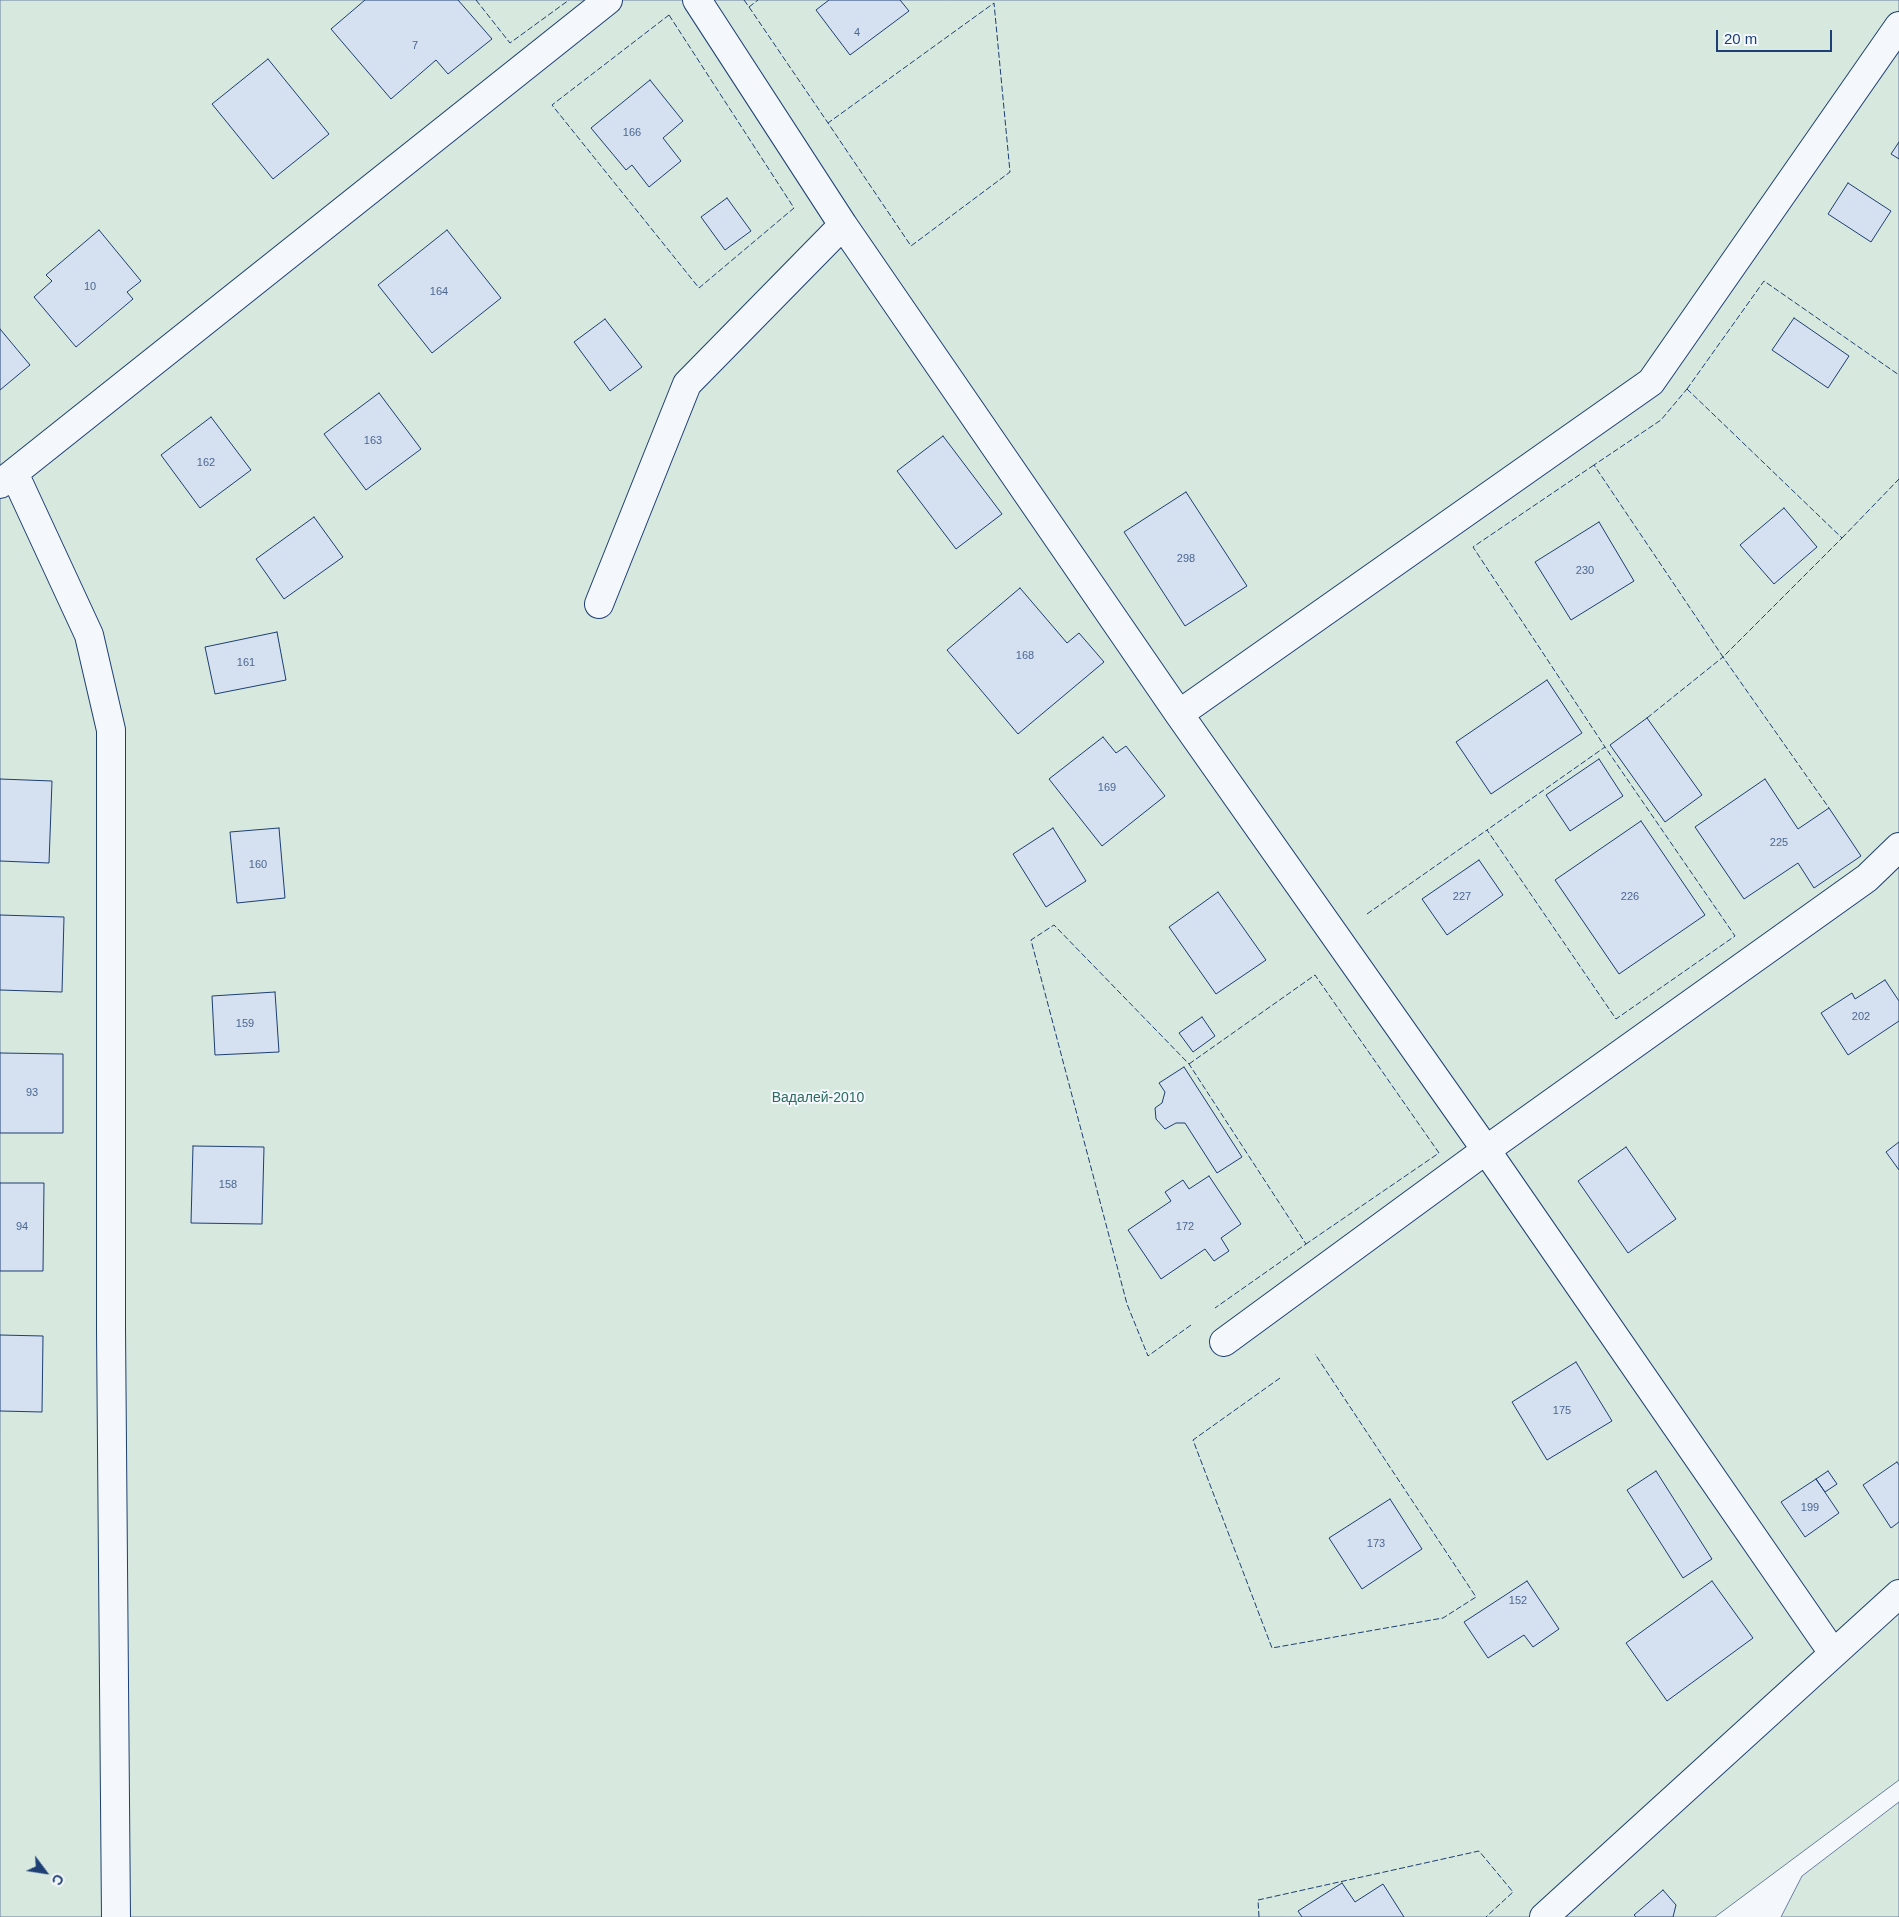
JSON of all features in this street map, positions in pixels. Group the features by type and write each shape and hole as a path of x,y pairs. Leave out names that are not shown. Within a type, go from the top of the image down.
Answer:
{"street":[{"path":"116,1917 111,1339 111,730 89,636 7,479 608,0"},
{"path":"697,0 843,225 1179,714 1486,1150 1833,1653"},
{"path":"1179,714 1652,382 1899,26"},
{"path":"599,604 688,384 843,225"},
{"path":"1224,1342 1486,1150 1867,878 1899,847"},
{"path":"1544,1917 1899,1594"}],"green space":[{"name":"Вадалей-2010","path":"0,0 1899,0 1899,1780 1715,1917 0,1917"},
{"path":"1899,1802 1899,1917 1781,1917 1802,1876"}],"building":[{"path":"365,0 458,0 492,39 448,74 436,60 391,99 331,29"},
{"path":"829,0 900,0 909,11 850,55 816,10"},
{"path":"268,59 329,134 273,179 212,104"},
{"path":"650,80 683,121 663,138 681,161 649,187 632,165 626,170 591,128"},
{"path":"1899,142 1899,159 1891,154"},
{"path":"1848,183 1891,211 1871,242 1828,214"},
{"path":"727,198 751,231 725,250 701,217"},
{"path":"99,230 141,281 127,292 133,299 76,347 34,297 52,281 46,275"},
{"path":"447,230 501,298 432,353 378,285"},
{"path":"1794,318 1849,356 1828,388 1772,350"},
{"path":"605,319 642,367 610,391 574,342"},
{"path":"0,329 30,365 0,390"},
{"path":"379,393 421,449 366,490 324,434"},
{"path":"211,417 251,470 200,508 161,455"},
{"path":"943,436 1002,514 956,549 897,471"},
{"path":"1186,492 1247,586 1185,626 1124,532"},
{"path":"1784,508 1817,547 1774,584 1740,545"},
{"path":"314,517 343,557 284,599 256,559"},
{"path":"1599,522 1634,581 1571,620 1535,562"},
{"path":"1020,588 1067,643 1079,633 1104,662 1018,734 947,650"},
{"path":"277,632 286,680 215,694 205,647"},
{"path":"1547,680 1582,733 1491,794 1456,742"},
{"path":"1647,718 1702,795 1665,822 1610,745"},
{"path":"1103,737 1116,753 1126,746 1165,796 1102,846 1049,779"},
{"path":"1599,759 1623,796 1570,831 1546,795"},
{"path":"0,779 52,781 49,863 0,861"},
{"path":"1765,779 1798,829 1829,808 1861,856 1814,888 1798,863 1744,899 1695,827"},
{"path":"1641,821 1705,915 1619,974 1555,880"},
{"path":"279,828 285,898 237,903 230,832"},
{"path":"1053,828 1086,881 1046,907 1013,854"},
{"path":"1479,860 1503,895 1447,935 1422,899"},
{"path":"1218,892 1266,960 1216,994 1169,927"},
{"path":"0,915 64,917 62,992 0,990"},
{"path":"1885,980 1899,1001 1899,1021 1848,1055 1821,1013 1852,993 1855,999"},
{"path":"275,992 279,1052 215,1055 212,996"},
{"path":"1202,1017 1215,1036 1193,1052 1179,1033"},
{"path":"0,1053 63,1054 63,1133 0,1133"},
{"path":"1184,1067 1242,1157 1217,1173 1185,1123 1176,1123 1165,1129 1156,1119 1155,1108 1162,1103 1165,1092 1159,1083"},
{"path":"1899,1142 1899,1170 1886,1152"},
{"path":"193,1146 264,1147 262,1224 191,1223"},
{"path":"1626,1147 1676,1219 1628,1253 1578,1181"},
{"path":"1209,1176 1241,1224 1221,1238 1229,1251 1214,1261 1205,1249 1161,1279 1128,1230 1171,1201 1165,1192 1183,1180 1189,1189"},
{"path":"0,1183 44,1183 43,1271 0,1271"},
{"path":"0,1335 43,1336 42,1412 0,1411"},
{"path":"1576,1362 1612,1421 1547,1460 1512,1402"},
{"path":"1897,1462 1899,1465 1899,1522 1891,1528 1863,1485"},
{"path":"1656,1471 1712,1559 1683,1578 1627,1490"},
{"path":"1828,1471 1837,1484 1825,1492 1816,1479"},
{"path":"1816,1479 1839,1513 1805,1537 1781,1502"},
{"path":"1390,1499 1422,1549 1362,1589 1329,1538"},
{"path":"1527,1581 1559,1629 1533,1647 1524,1635 1488,1658 1464,1622"},
{"path":"1712,1581 1753,1638 1667,1701 1626,1643"},
{"path":"1342,1883 1355,1902 1383,1884 1404,1917 1302,1917 1298,1911"},
{"path":"1663,1890 1676,1905 1673,1917 1636,1917 1634,1915"}],"fence":[{"path":"476,0 510,43 569,0"},
{"path":"744,0 749,7 758,0"},
{"path":"749,7 911,246 1010,172 994,3 828,123"},
{"path":"669,15 794,208 699,288 552,105 669,15"},
{"path":"1687,389 1764,281 1899,375"},
{"path":"1687,389 1842,538 1723,657 1594,465 1661,420 1687,389"},
{"path":"1594,465 1473,547 1605,747"},
{"path":"1842,538 1899,479"},
{"path":"1647,718 1723,657 1829,808"},
{"path":"1367,914 1487,830 1616,1019 1735,936 1605,747 1487,830"},
{"path":"1191,1325 1148,1356 1127,1304 1031,940 1054,925 1189,1064 1306,1244 1215,1308"},
{"path":"1189,1064 1315,975 1439,1153 1306,1244"},
{"path":"1280,1378 1193,1440 1272,1648 1443,1618 1476,1597 1315,1354"},
{"path":"1259,1917 1258,1900 1479,1851 1513,1892 1486,1917"}]}
